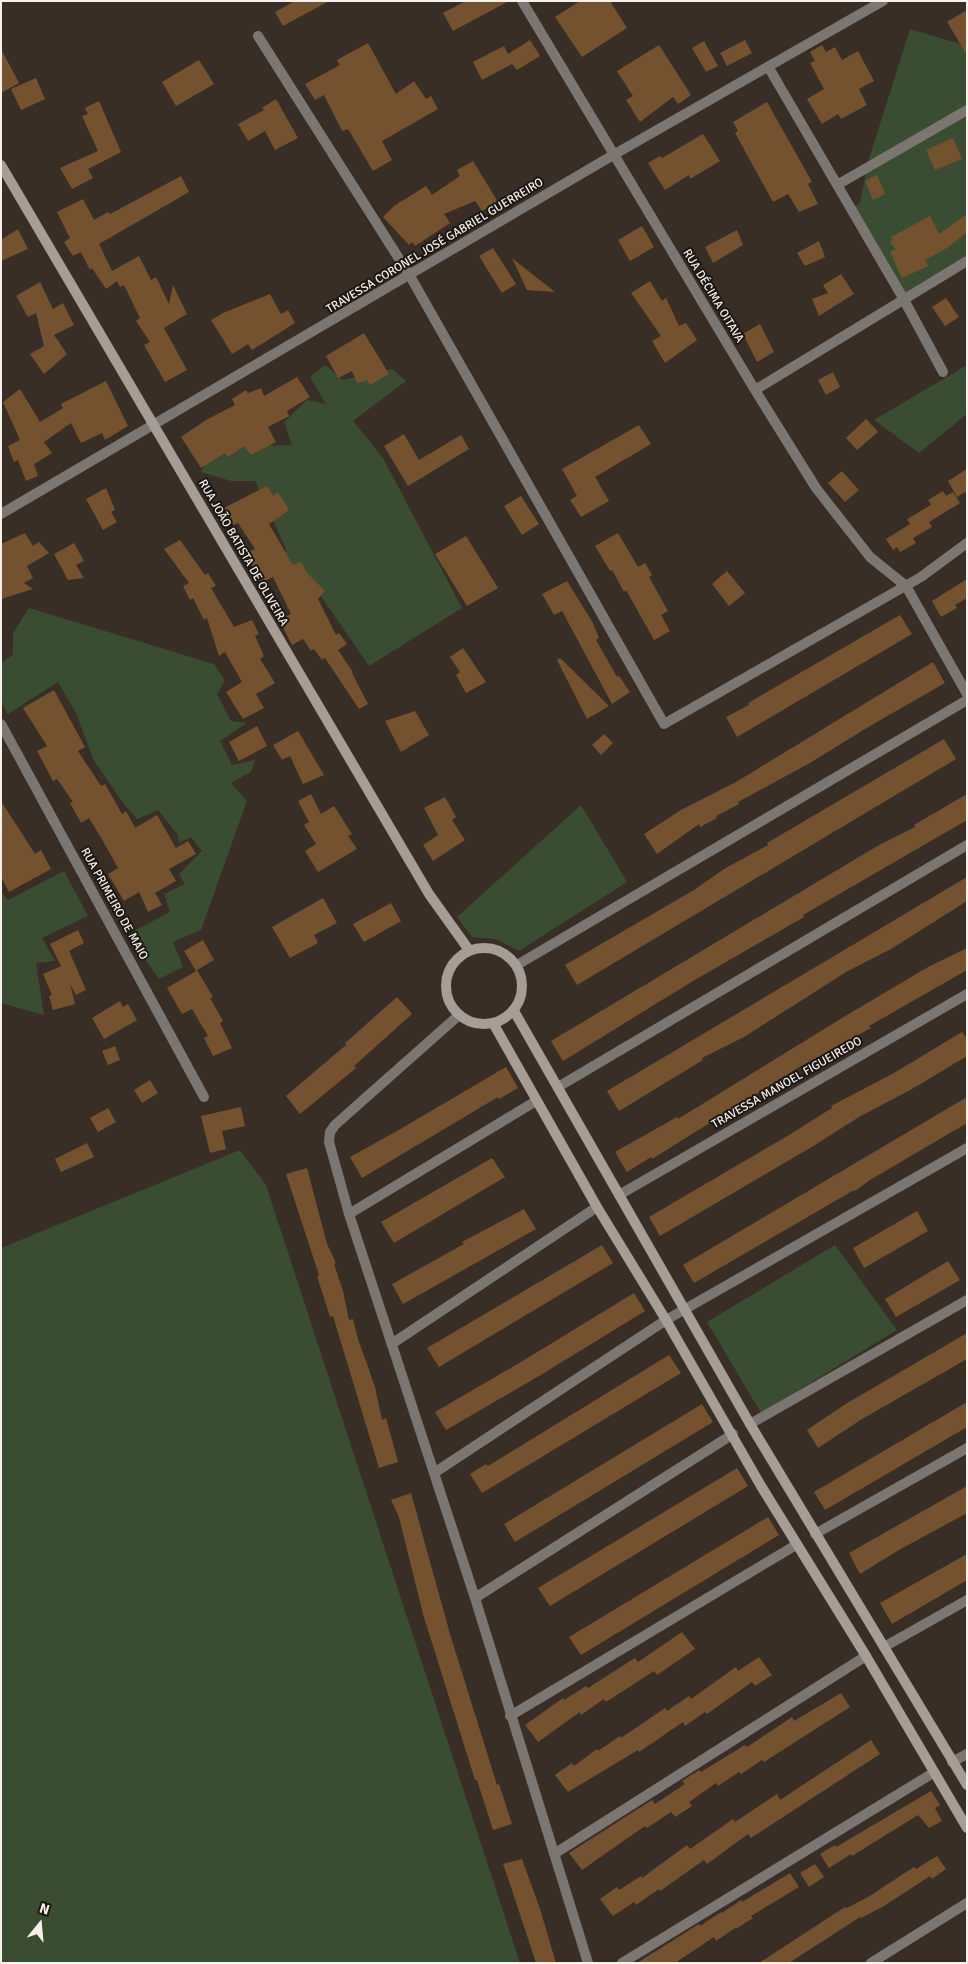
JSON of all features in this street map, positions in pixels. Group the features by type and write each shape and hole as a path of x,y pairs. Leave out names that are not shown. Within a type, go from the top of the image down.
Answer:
{"street":[{"name":"RUA DÉCIMA OITAVA","path":"522,1 755,390 816,488 870,557 906,586"},
{"name":"TRAVESSA CORONEL JOSÉ GABRIEL GUERREIRO","path":"1,514 410,276 615,154 769,68 883,1"},
{"path":"258,36 410,276 664,724 906,586 967,543"},
{"path":"769,68 903,298 942,372"},
{"path":"837,185 967,110"},
{"name":"RUA JOÃO BATISTA DE OLIVEIRA","path":"1,165 429,894 469,950"},
{"path":"755,390 903,298 967,261"},
{"path":"906,586 967,694"},
{"path":"516,965 967,700"},
{"name":"RUA PRIMEIRO DE MAIO","path":"1,724 204,1097"},
{"path":"558,1087 967,845"},
{"path":"482,947 496,949 516,965 522,976 523,988 520,1000 514,1011 504,1019 493,1023 481,1024 459,1015 451,1006 446,994 446,980 450,968 458,957 469,950 482,947"},
{"name":"TRAVESSA MANOEL FIGUEIREDO","path":"619,1195 967,994"},
{"path":"514,1011 750,1424 967,1786"},
{"path":"459,1015 335,1125 330,1132 329,1142 349,1214 393,1343 475,1598 588,1963"},
{"path":"493,1023 597,1207 666,1320 796,1545 866,1656 967,1828"},
{"path":"349,1214 536,1100"},
{"path":"434,1473 666,1320 967,1148"},
{"path":"393,1343 597,1207"},
{"path":"750,1424 967,1300"},
{"path":"475,1598 733,1434"},
{"path":"815,1534 967,1448"},
{"path":"510,1716 796,1545"},
{"path":"884,1647 967,1600"},
{"path":"554,1854 866,1656"},
{"path":"952,1762 967,1754"},
{"path":"622,1963 933,1773"},
{"path":"871,1963 967,1903"}],"green space":[{"path":"910,29 967,46 967,261 903,298 851,209 860,203 868,162"},
{"path":"325,365 343,380 392,369 406,381 353,421 383,458 462,608 369,666 308,577 268,560 287,551 255,481 231,481 201,472 213,447 292,445 284,422 307,400 326,404 310,377"},
{"path":"967,365 967,414 919,453 874,420"},
{"path":"29,608 214,664 225,681 217,694 231,721 247,723 220,741 232,765 255,760 251,772 231,783 247,801 201,930 173,942 183,967 159,979 128,934 170,912 164,894 185,884 179,874 202,851 191,837 179,843 178,835 158,810 137,819 124,804 94,761 76,713 58,682 8,714 1,702 1,663 13,655 13,633"},
{"path":"581,805 627,882 519,951 496,939 472,937 457,917"},
{"path":"64,871 88,916 42,938 55,961 36,963 44,1015 1,1003 1,892 8,900"},
{"path":"240,1150 266,1185 520,1963 1,1963 1,1248"},
{"path":"835,1245 897,1330 761,1413 707,1322"}],"building":[{"path":"295,1 329,1 283,26 275,12"},
{"path":"466,1 509,1 453,31 443,13"},
{"path":"580,1 610,1 627,28 582,57 555,17"},
{"path":"967,10 967,55 947,22"},
{"path":"530,40 540,56 517,70 512,64 482,80 473,62 504,46 508,54"},
{"path":"745,40 752,53 727,66 720,53"},
{"path":"704,41 718,66 706,72 692,48"},
{"path":"368,43 396,94 414,81 426,99 431,96 438,109 382,141 392,160 373,171 348,129 342,131 324,95 315,100 305,84 340,65 337,60"},
{"path":"659,45 691,95 678,104 673,97 640,122 626,100 633,96 617,71"},
{"path":"822,45 826,52 835,47 842,60 858,51 874,81 859,89 867,105 841,119 838,114 822,124 807,99 824,89 810,63 815,61 810,52"},
{"path":"1,49 19,83 1,93"},
{"path":"199,60 214,84 176,106 162,82"},
{"path":"36,78 45,99 21,110 11,89"},
{"path":"276,99 298,138 275,150 265,131 248,141 238,124 264,110 262,108"},
{"path":"99,101 121,152 88,169 93,178 72,189 60,168 98,151 82,116 88,114 85,108"},
{"path":"767,102 812,182 808,184 818,204 799,212 788,194 773,202 735,133 738,131 733,122"},
{"path":"703,134 720,161 690,179 689,175 665,190 648,163 660,156 662,158"},
{"path":"953,138 962,159 935,170 926,150"},
{"path":"473,161 498,202 482,211 475,201 444,214 450,223 415,246 412,242 409,245 383,217 394,206 426,186 432,195 460,176 457,170"},
{"path":"877,175 885,194 873,200 865,181"},
{"path":"181,176 189,192 99,244 112,271 139,256 151,280 156,277 169,304 173,285 187,314 164,328 187,370 165,382 144,345 150,342 136,321 140,318 124,285 120,287 117,281 106,289 92,268 90,270 81,252 73,256 64,242 70,238 57,212 83,199 94,220 108,212 110,214"},
{"path":"967,214 967,232 947,248 925,260 928,266 902,278 890,252 896,249 890,242 893,240 891,237 930,216 939,234"},
{"path":"642,226 654,247 630,261 618,240"},
{"path":"18,229 28,249 1,261 1,240"},
{"path":"737,230 743,245 713,263 705,247"},
{"path":"819,241 825,257 805,266 797,253"},
{"path":"493,248 516,284 502,293 479,256"},
{"path":"512,258 555,292 527,290"},
{"path":"841,274 854,294 819,316 812,299 828,293 823,285"},
{"path":"650,281 662,301 666,298 679,326 686,323 697,340 665,363 652,341 661,336 631,293"},
{"path":"40,282 53,309 63,303 74,325 54,335 67,354 44,374 30,354 44,346 36,313 28,317 16,296"},
{"path":"270,294 281,314 288,310 295,323 252,350 248,344 232,354 211,320 223,313"},
{"path":"946,298 959,317 945,326 932,307"},
{"path":"760,324 774,352 757,362 743,334"},
{"path":"364,333 389,374 370,385 367,380 357,383 352,371 338,378 326,356"},
{"path":"833,372 840,387 826,395 818,380"},
{"path":"297,377 310,397 287,411 289,416 268,427 276,442 251,455 244,446 228,457 225,453 201,468 181,437 206,420 235,405 232,399 246,390 248,393 261,388 264,396"},
{"path":"106,381 128,426 105,440 102,433 81,443 71,423 44,442 52,453 34,464 38,476 26,481 18,460 14,462 8,446 20,440 3,402 20,389 40,422 63,408 61,404"},
{"path":"866,419 878,432 857,450 846,438"},
{"path":"639,425 651,444 595,477 609,501 581,517 570,500 577,496 562,469"},
{"path":"404,434 419,460 461,435 469,449 408,486 384,446"},
{"path":"967,469 967,491 957,497 948,481"},
{"path":"842,471 859,490 845,502 828,483"},
{"path":"267,486 273,496 278,492 289,510 269,524 293,565 301,562 307,573 325,591 318,599 336,635 339,633 347,644 338,650 353,672 368,704 359,709 325,658 322,660 314,649 311,651 303,639 292,645 279,620 291,614 273,577 261,583 245,553 255,549 238,523 234,525 224,508"},
{"path":"106,488 115,510 111,512 117,522 103,530 86,499"},
{"path":"943,491 946,496 953,492 960,503 929,522 932,527 913,538 916,543 900,552 897,547 893,550 886,539 910,524 907,519 931,505 928,500"},
{"path":"521,496 539,524 522,535 504,506"},
{"path":"25,533 33,546 39,542 49,553 27,566 33,578 24,583 33,589 1,599 1,544"},
{"path":"618,533 638,567 645,563 652,575 649,577 668,611 661,615 670,631 654,640 626,590 624,592 612,570 610,571 595,546"},
{"path":"466,536 498,588 467,606 435,554"},
{"path":"180,540 205,575 208,573 216,586 211,588 234,627 252,620 259,634 255,636 264,656 260,659 275,683 256,694 264,708 243,719 226,692 242,682 225,652 219,656 207,618 204,620 193,598 190,600 183,586 189,583 164,549"},
{"path":"74,543 84,561 76,565 84,578 68,580 54,554"},
{"path":"727,571 745,593 729,606 712,584"},
{"path":"967,579 967,598 955,605 957,608 941,617 932,601"},
{"path":"567,581 593,623 599,638 596,640 617,677 619,676 630,692 612,704 562,611 554,615 542,594"},
{"path":"900,615 912,634 737,737 726,717"},
{"path":"463,648 486,682 466,693 456,675 460,672 450,657"},
{"path":"560,658 609,706 587,719 557,660"},
{"path":"933,662 945,683 808,764 738,802 739,804 716,816 717,818 700,827 699,824 657,854 644,834 681,810 736,782"},
{"path":"54,690 85,747 78,751 101,786 105,784 122,814 126,811 135,828 157,815 176,848 188,841 196,854 169,869 176,881 155,893 162,905 148,912 139,892 124,901 108,874 118,868 103,841 89,818 81,823 70,803 73,802 57,779 53,781 37,751 47,746 23,708"},
{"path":"415,711 429,735 401,752 385,721"},
{"path":"257,726 267,746 239,761 229,742"},
{"path":"298,731 324,775 303,784 290,756 282,760 273,745"},
{"path":"604,734 613,743 601,755 592,745"},
{"path":"944,739 956,759 577,985 565,965 694,890 724,869 768,845 767,843"},
{"path":"311,794 321,814 334,806 352,834 348,836 357,849 318,872 305,851 316,844 304,825 309,822 298,801"},
{"path":"967,794 967,820 803,915 804,917 693,981 563,1061 551,1041 879,845 915,827 914,825"},
{"path":"445,797 456,817 452,820 465,840 433,861 423,845 438,835 424,808"},
{"path":"1,801 35,854 41,850 51,869 9,892 1,877"},
{"path":"967,877 967,901 891,949 846,972 744,1037 702,1058 703,1060 619,1111 607,1091"},
{"path":"323,898 337,923 314,935 318,943 290,958 272,927"},
{"path":"391,903 401,921 364,942 353,924"},
{"path":"78,930 84,943 69,951 86,990 76,995 70,984 75,1004 53,1010 49,996 52,995 43,974 61,966 50,944"},
{"path":"203,940 214,960 197,970 213,997 210,998 223,1021 220,1023 232,1048 213,1056 204,1038 208,1036 192,1009 182,1014 167,988 196,971 184,951"},
{"path":"967,948 967,970 869,1026 871,1028 801,1066 652,1159 651,1157 627,1172 615,1152 677,1117 678,1119 928,967"},
{"path":"397,997 412,1014 354,1066 356,1068 300,1114 286,1096 346,1045 345,1043"},
{"path":"120,1001 123,1007 128,1004 137,1020 104,1039 92,1018"},
{"path":"962,1032 967,1039 967,1056 912,1089 859,1117 660,1236 649,1217 789,1135 832,1108 831,1106 894,1073"},
{"path":"115,1046 120,1060 108,1065 102,1051"},
{"path":"506,1067 518,1088 499,1099 498,1097 362,1178 350,1157"},
{"path":"150,1080 158,1093 142,1103 134,1090"},
{"path":"967,1097 967,1123 870,1180 855,1191 694,1283 683,1265"},
{"path":"241,1107 245,1126 222,1131 226,1149 210,1153 201,1116"},
{"path":"108,1108 116,1122 98,1132 90,1118"},
{"path":"87,1143 94,1157 61,1172 55,1159"},
{"path":"492,1158 505,1177 394,1243 381,1222"},
{"path":"307,1168 327,1244 336,1263 334,1264 343,1291 349,1320 353,1319 375,1387 382,1420 386,1418 398,1462 379,1468 333,1316 330,1317 317,1276 319,1275 286,1174"},
{"path":"524,1209 536,1229 403,1304 392,1284 464,1244 462,1242"},
{"path":"917,1211 928,1231 864,1268 853,1248"},
{"path":"602,1245 613,1263 439,1367 427,1348"},
{"path":"948,1261 960,1280 896,1317 885,1299"},
{"path":"634,1293 645,1311 446,1430 435,1412"},
{"path":"967,1333 967,1359 862,1419 818,1448 807,1430 844,1405"},
{"path":"669,1355 681,1373 482,1493 470,1474 486,1464 488,1466"},
{"path":"967,1402 967,1427 825,1510 814,1492"},
{"path":"702,1404 713,1422 515,1542 504,1524"},
{"path":"737,1468 748,1486 550,1606 538,1588"},
{"path":"967,1486 967,1513 899,1550 860,1574 849,1553"},
{"path":"411,1493 450,1634 497,1785 499,1784 512,1824 493,1830 477,1780 475,1780 423,1614 399,1517 391,1500"},
{"path":"768,1517 779,1535 581,1655 569,1637"},
{"path":"967,1554 967,1580 892,1624 880,1603"},
{"path":"682,1632 695,1649 657,1675 654,1671 606,1702 604,1699 581,1715 580,1712 538,1742 525,1725 563,1698 564,1700 586,1686 588,1688 635,1658 638,1662"},
{"path":"759,1657 772,1675 755,1686 752,1682 707,1714 705,1712 685,1726 683,1722 639,1752 638,1750 568,1792 555,1775 572,1763 574,1766 597,1749 598,1751 620,1736 621,1738 665,1708 667,1711 689,1696 691,1699 736,1667 738,1671"},
{"path":"841,1693 850,1707 764,1762 762,1760 741,1774 739,1772 718,1786 716,1783 689,1802 692,1806 675,1817 671,1812 647,1828 645,1826 582,1870 569,1853 652,1800 655,1804 685,1784 682,1781 699,1770 701,1772 745,1745 747,1747 792,1717 794,1721"},
{"path":"871,1740 880,1754 751,1838 748,1834 707,1864 704,1860 660,1891 659,1889 636,1905 634,1902 613,1916 600,1899 617,1887 619,1890 641,1876 642,1878 687,1845 690,1849 733,1819 735,1822 777,1794 780,1800"},
{"path":"931,1791 940,1805 935,1808 942,1821 929,1828 918,1815 829,1868 820,1854 835,1845 836,1847"},
{"path":"937,1856 946,1869 932,1879 930,1876 884,1906 860,1917 789,1963 759,1963 845,1907 847,1908 868,1897 914,1867 916,1869"},
{"path":"522,1859 540,1909 556,1963 536,1963 503,1864"},
{"path":"815,1864 824,1877 809,1887 800,1873"},
{"path":"790,1873 799,1887 751,1916 753,1918 716,1941 714,1937 675,1963 637,1963 699,1924 700,1926 741,1900 742,1902"}]}
